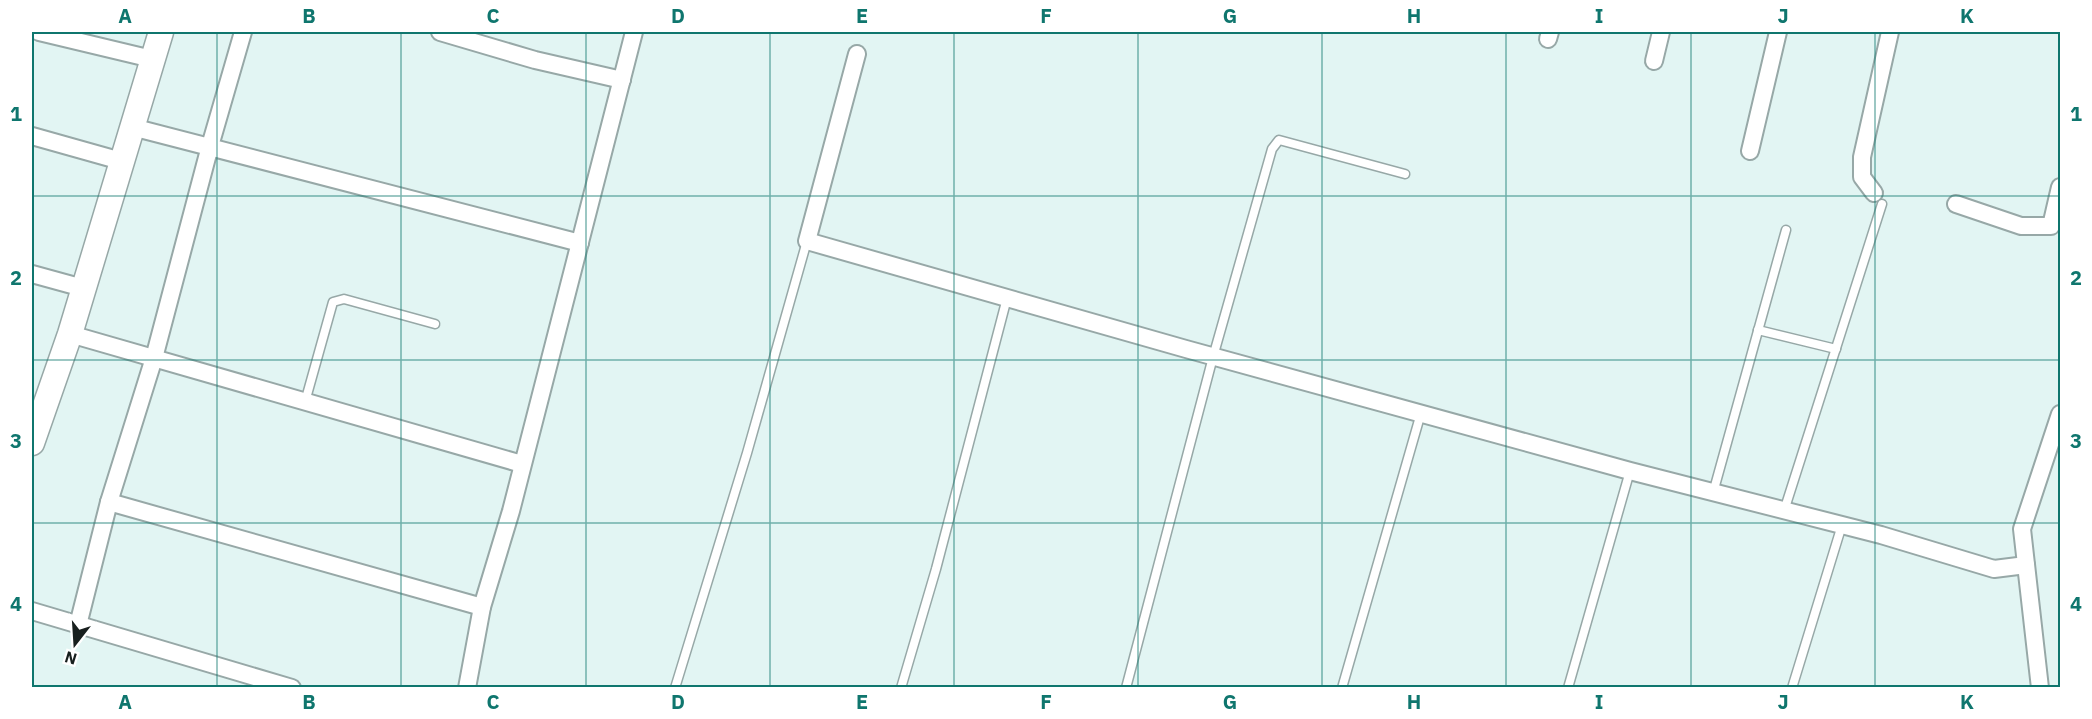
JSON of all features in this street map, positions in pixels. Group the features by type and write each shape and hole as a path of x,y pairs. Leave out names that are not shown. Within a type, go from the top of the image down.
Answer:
{"street":[{"path":"39,32 57,34 152,59"},
{"path":"32,443 70,334 161,32"},
{"path":"78,625 109,502 154,358 210,146 243,32"},
{"path":"440,32 535,60 622,80"},
{"path":"467,687 482,607 511,511 634,32"},
{"path":"1654,61 1661,32"},
{"path":"1750,151 1778,32"},
{"path":"1878,199 1862,177 1862,157 1890,32"},
{"path":"858,54 807,241 1213,357 1630,471 1842,525 1994,569 2026,565"},
{"path":"132,127 580,243"},
{"path":"32,136 121,161"},
{"path":"1956,204 2021,226 2051,226 2061,187"},
{"path":"32,274 83,288"},
{"path":"70,334 522,464"},
{"path":"2040,687 2022,529 2061,414"},
{"path":"109,502 482,607"},
{"path":"32,611 292,687"}],"lane":[{"path":"1126,687 1213,357 1272,149 1279,140 1405,174"},
{"path":"1784,511 1836,349 1878,199"},
{"path":"1713,493 1786,230"},
{"path":"675,687 747,453 807,241"},
{"path":"901,687 936,569 1007,298"},
{"path":"305,402 333,302 344,299 435,324"},
{"path":"1758,330 1836,349"},
{"path":"1342,687 1421,413"},
{"path":"1568,687 1630,471"},
{"path":"1792,687 1842,525"}]}
